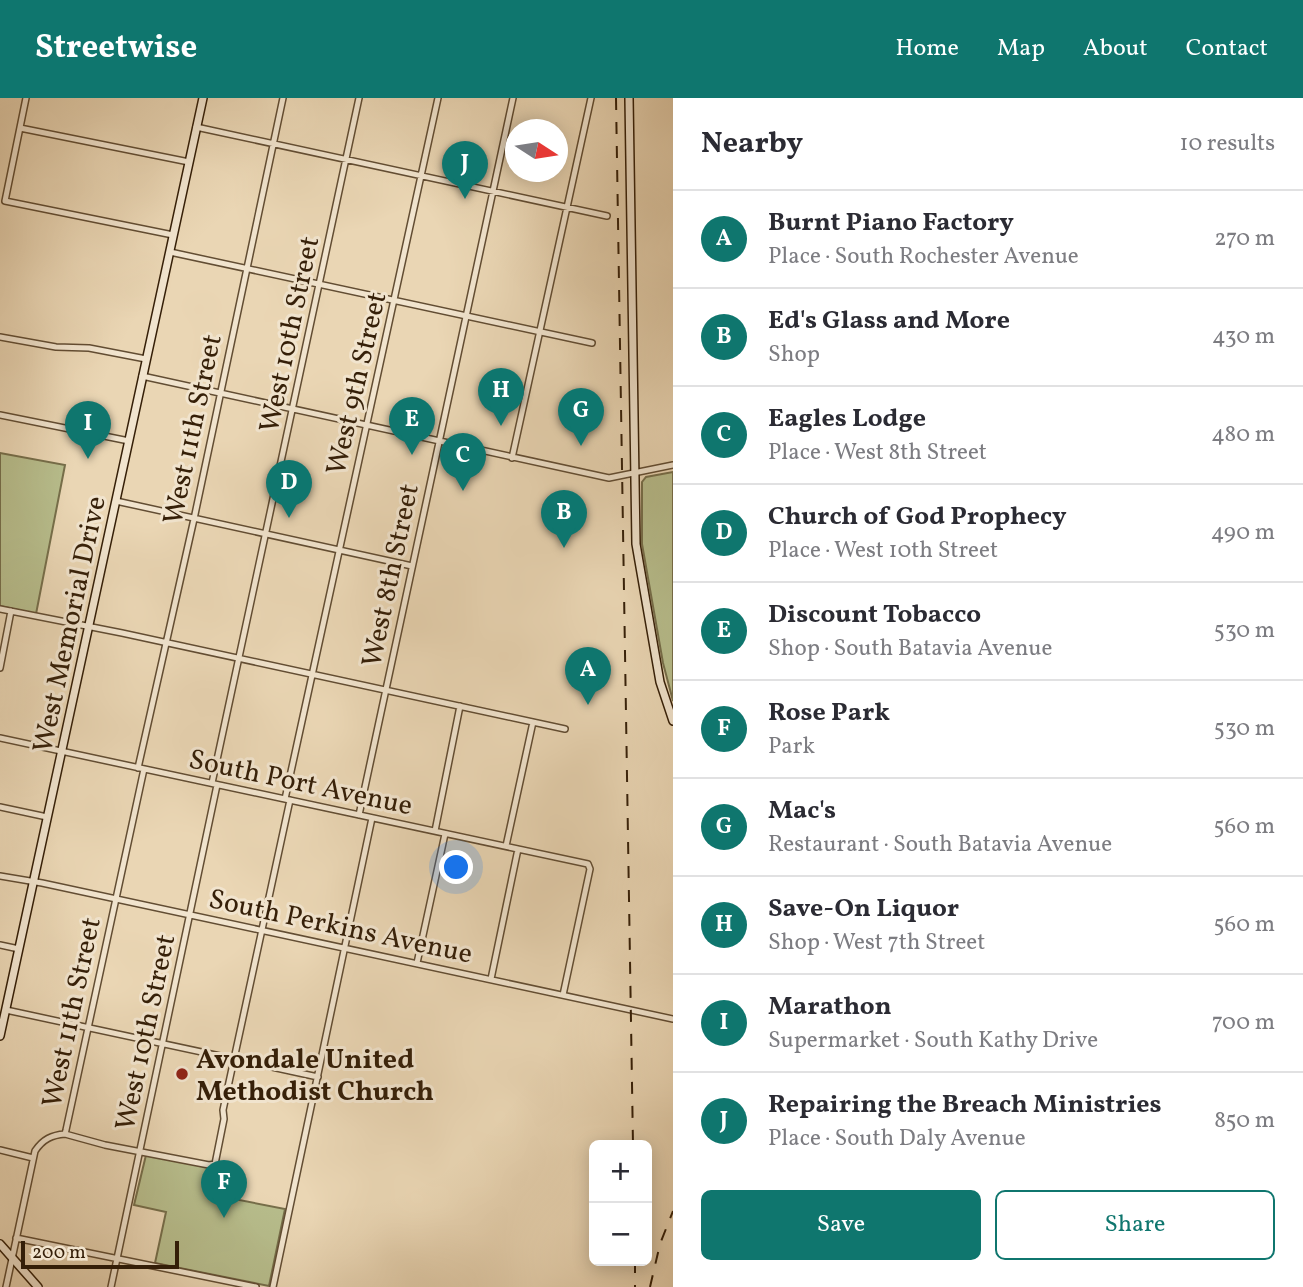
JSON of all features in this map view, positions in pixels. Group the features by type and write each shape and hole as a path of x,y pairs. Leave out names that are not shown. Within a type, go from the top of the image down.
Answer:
{"main road":[{"name":"West Memorial Drive","path":"0,1036 203,98"},
{"path":"629,98 636,544 660,682 673,721"},
{"path":"0,1244 38,1287"}],"street":[{"path":"26,98 5,201 173,235"},
{"name":"West 11th Street","path":"33,1158 44,1140 65,1134 116,898 166,643 283,98"},
{"name":"West 10th Street","path":"111,1287 141,1151 265,534 359,98"},
{"name":"West 9th Street","path":"141,1151 215,1164 312,674 438,98"},
{"name":"West 8th Street","path":"359,815 513,98"},
{"path":"512,458 591,98"},
{"path":"196,127 607,216"},
{"path":"20,128 189,162"},
{"path":"170,252 592,343"},
{"path":"0,337 56,347 89,348 146,359"},
{"path":"142,376 609,478 673,465"},
{"path":"0,415 129,441"},
{"path":"116,501 412,566"},
{"path":"0,609 565,729"},
{"path":"0,668 12,611"},
{"path":"435,831 460,706"},
{"path":"506,846 533,722"},
{"name":"South Port Avenue","path":"0,738 588,864 590,869 563,995"},
{"path":"0,807 47,817"},
{"path":"272,1287 372,818"},
{"path":"418,963 445,834"},
{"path":"491,979 519,849"},
{"name":"South Perkins Avenue","path":"0,876 116,898 673,1019"},
{"path":"0,945 19,949"},
{"path":"3,1013 88,1028 318,1077"},
{"path":"65,1134 141,1151"},
{"path":"0,1150 33,1158 6,1287"},
{"path":"16,1238 256,1287"},
{"path":"215,1287 217,1280"}],"green space":[{"path":"0,453 65,465 36,614 0,606"},
{"path":"673,472 673,701 663,663 642,544 642,482 646,477"},
{"path":"146,1155 227,1171 232,1175 239,1200 285,1209 269,1286 155,1263 166,1212 134,1205"}],"railway":[{"path":"616,98 633,1140"},
{"path":"650,1287 660,1244 673,1211"},
{"path":"635,1266 635,1287"}],"place":[{"name":"Repairing the Breach Ministries","path":"465,199"},
{"name":"Save-On Liquor","path":"501,426"},
{"name":"Mac's","path":"581,446"},
{"name":"Discount Tobacco","path":"412,455"},
{"name":"Marathon","path":"88,459"},
{"name":"Eagles Lodge","path":"463,491"},
{"name":"Church of God Prophecy","path":"289,518"},
{"name":"Ed's Glass and More","path":"564,548"},
{"name":"Burnt Piano Factory","path":"588,705"},
{"name":"Avondale United Methodist Church","path":"182,1074"},
{"name":"Rose Park","path":"224,1218"}]}
